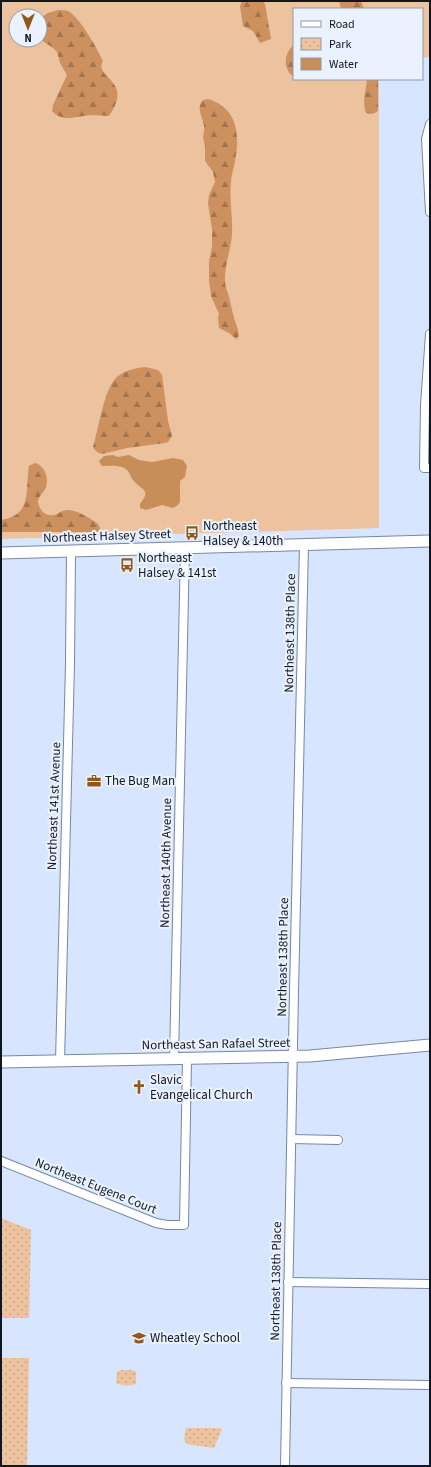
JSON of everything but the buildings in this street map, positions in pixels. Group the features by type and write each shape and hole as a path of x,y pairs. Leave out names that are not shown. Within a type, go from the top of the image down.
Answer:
{"main road":[{"name":"Northeast Halsey Street","path":"1,553 430,541"},
{"name":"Northeast San Rafael Street","path":"1,1062 294,1057 343,1054 430,1045"}],"street":[{"path":"429,127 426,139 430,212"},
{"path":"427,468 425,405 430,334"},
{"name":"Northeast 138th Place","path":"285,1466 304,545"},
{"name":"Northeast 140th Avenue","path":"174,1059 185,548"},
{"name":"Northeast 141st Avenue","path":"60,1061 70,664 71,551"},
{"name":"Northeast Eugene Court","path":"1,1161 156,1223 167,1225 184,1225 187,1058"},
{"path":"292,1139 338,1140"},
{"path":"288,1282 430,1284"},
{"path":"286,1383 430,1385"}],"green space":[{"path":"1,1 430,1 430,57 423,58 423,8 293,8 293,80 379,80 379,528 1,539"},
{"path":"242,1 263,1 265,4 271,39 260,43 253,31 243,26 240,6"},
{"path":"339,1 361,1 364,8 341,8"},
{"path":"58,10 68,11 83,26 93,42 103,61 101,67 103,72 116,87 118,95 116,104 109,116 87,115 66,118 57,115 52,111 53,105 67,75 60,63 57,52 48,45 48,13"},
{"path":"293,46 293,76 290,74 286,66 286,57 290,48"},
{"path":"367,80 378,80 377,112 372,114 366,113 364,100"},
{"path":"208,99 218,103 226,109 235,124 237,132 237,151 231,177 232,234 225,276 225,286 229,295 238,330 238,338 236,339 229,333 219,328 219,314 211,296 209,280 212,229 208,203 209,195 215,182 213,172 205,161 205,146 203,137 204,127 200,111 203,100"},
{"path":"145,367 158,370 162,375 168,421 172,436 168,442 165,443 127,448 102,454 97,452 93,447 102,408 113,381 124,372"},
{"path":"35,463 44,469 47,480 46,487 38,501 43,512 48,515 55,515 66,510 76,511 98,524 100,528 98,532 1,532 1,520 18,513 23,507 26,500 29,466"},
{"path":"1,1218 31,1230 29,1318 1,1318"},
{"path":"1,1358 29,1358 27,1466 1,1466"},
{"path":"121,1370 132,1370 136,1372 136,1384 121,1385 116,1383 117,1372"},
{"path":"186,1428 222,1429 214,1448 187,1444 184,1440"}],"water":[{"path":"113,455 118,457 129,455 139,460 152,462 173,458 183,460 187,466 185,477 180,481 180,502 178,505 173,508 162,505 146,510 140,508 140,504 145,495 144,490 136,484 127,470 119,466 102,466 99,461 104,456"}],"place":[{"name":"Northeast Halsey & 140th","path":"192,533"},
{"name":"Northeast Halsey & 141st","path":"127,565"},
{"name":"The Bug Man","path":"94,781"},
{"name":"Slavic Evangelical Church","path":"139,1087"},
{"name":"Wheatley School","path":"139,1338"}]}
